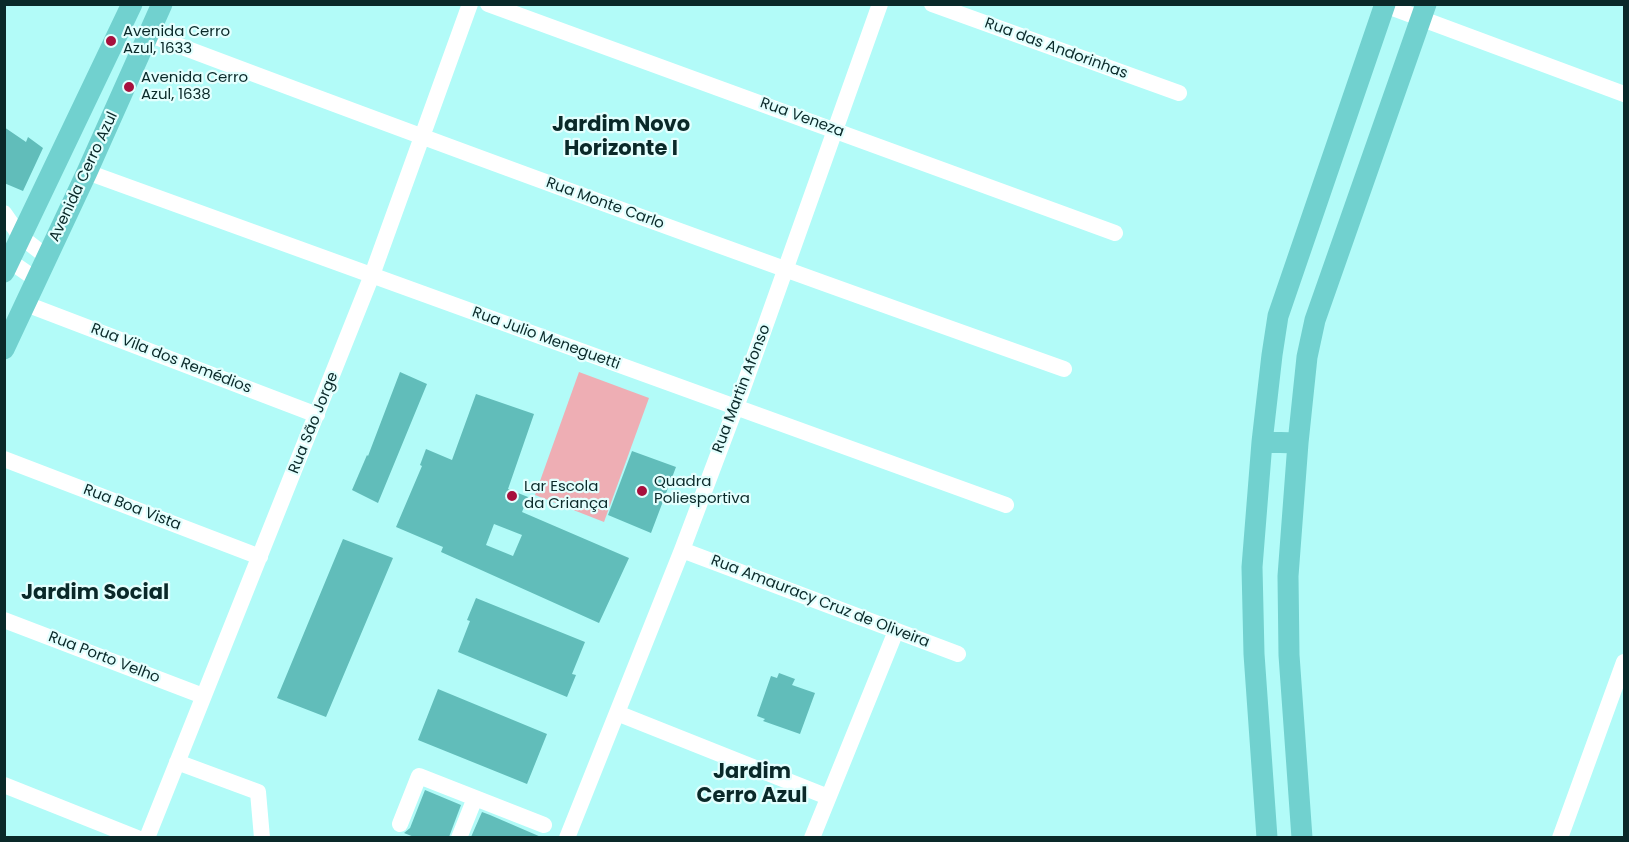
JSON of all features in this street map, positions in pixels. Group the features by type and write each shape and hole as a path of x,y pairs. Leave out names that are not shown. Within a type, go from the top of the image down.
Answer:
{"main road":[{"name":"Avenida Cerro Azul","path":"6,263 132,4"},
{"name":"Avenida Cerro Azul","path":"4,349 162,4"},
{"path":"1267,837 1254,654 1252,567 1272,354 1278,316 1384,5"},
{"path":"1302,837 1289,655 1288,576 1307,357 1315,320 1423,11"},
{"path":"121,29 119,48 107,81 108,90 112,95 121,95"},
{"path":"1262,442 1298,443"}],"street":[{"name":"Rua São Jorge","path":"147,837 372,276 470,4"},
{"name":"Rua Veneza","path":"488,4 1115,232"},
{"name":"Rua Martin Afonso","path":"567,837 682,550 786,271 880,4"},
{"name":"Rua das Andorinhas","path":"932,4 1179,93"},
{"path":"1384,5 1423,11 1624,94"},
{"name":"Rua Monte Carlo","path":"148,34 422,138 786,271 1064,369"},
{"name":"Rua Julio Meneguetti","path":"87,172 1006,505"},
{"path":"4,213 20,236 47,256"},
{"path":"6,263 37,280"},
{"name":"Rua Vila dos Remédios","path":"26,304 317,415"},
{"name":"Rua Boa Vista","path":"4,459 260,557"},
{"name":"Rua Amauracy Cruz de Oliveira","path":"682,550 958,654"},
{"name":"Rua Porto Velho","path":"4,620 203,696"},
{"path":"812,837 896,631"},
{"path":"1560,837 1624,662"},
{"path":"617,713 828,797"},
{"path":"177,762 258,792 262,837"},
{"path":"400,824 418,776 543,825"},
{"path":"4,785 137,837"},
{"path":"459,837 476,798"}],"shaded area":[{"path":"579,372 649,398 604,522 535,495"}],"building":[{"path":"4,127 26,142 28,137 43,148 23,191 4,183"},
{"path":"400,372 427,384 378,503 352,490 368,456"},
{"path":"476,394 534,414 508,489 528,497 522,512 629,558 599,623 441,552 443,547 396,527 422,466 420,465 426,449 452,460","holes":["494,524 522,535 513,556 486,545"]},
{"name":"Quadra Poliesportiva","path":"632,451 676,467 651,533 608,515"},
{"path":"343,539 393,558 326,717 277,698"},
{"path":"476,598 585,642 572,674 576,675 567,697 458,652"},
{"path":"779,673 795,679 792,685 815,693 800,734 763,721 765,719 757,716 771,676 777,678"},
{"path":"438,689 547,734 527,784 418,740"},
{"path":"425,790 461,805 449,837 414,837 404,833 410,828"},
{"path":"482,812 490,815 541,837 471,837"}],"place":[{"name":"Avenida Cerro Azul, 1633","path":"111,41"},
{"name":"Avenida Cerro Azul, 1638","path":"129,87"},
{"name":"Quadra Poliesportiva","path":"642,491"},
{"name":"Lar Escola da Criança","path":"512,496"}],"district":[{"name":"Jardim Novo Horizonte I","path":"621,138"},
{"name":"Jardim Social","path":"95,594"},
{"name":"Jardim Cerro Azul","path":"752,785"}]}
